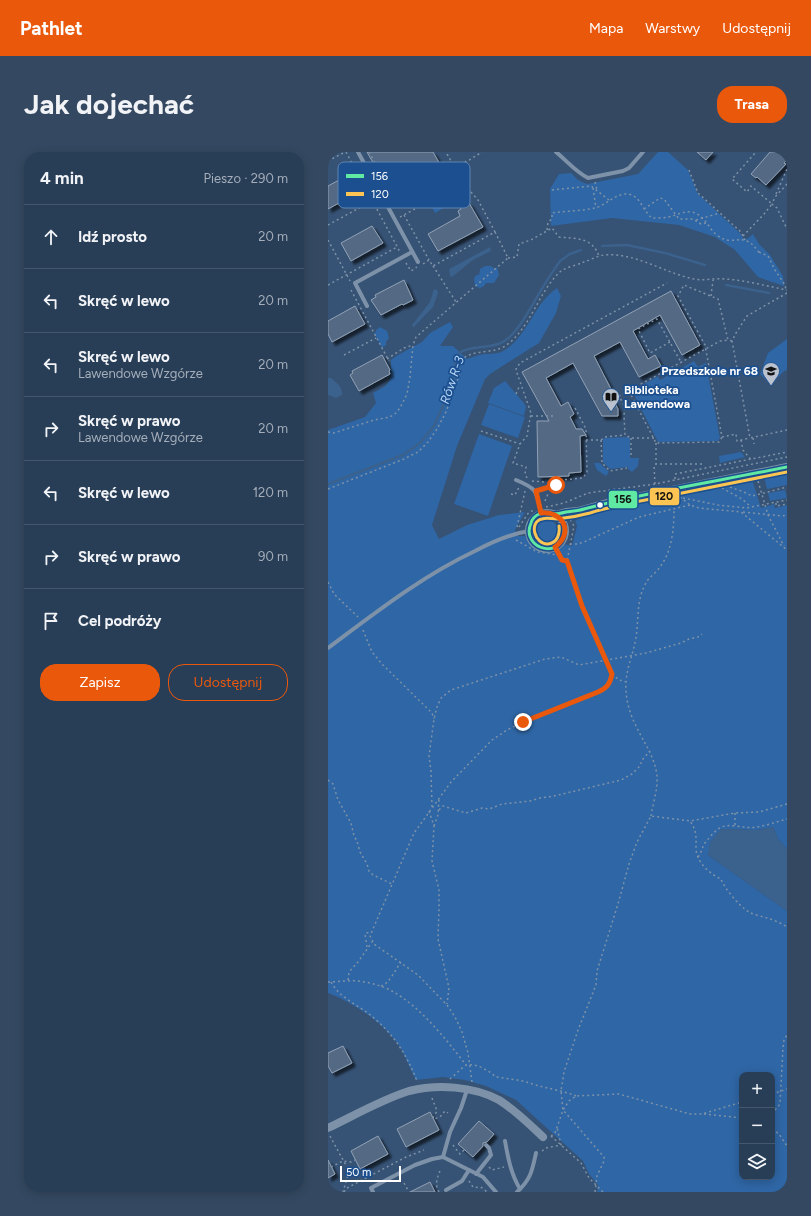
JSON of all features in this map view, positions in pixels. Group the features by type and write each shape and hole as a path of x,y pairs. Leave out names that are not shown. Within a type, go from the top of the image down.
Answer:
{"street":[{"path":"555,515 578,511 607,503 787,467"},
{"path":"567,522 548,512 539,511 532,520 529,531 530,537 533,542 543,548 555,547 564,538 567,522 578,511"},
{"path":"328,1128 410,1091 445,1087 484,1094 498,1100 517,1113 543,1138"}],"lane":[{"path":"358,152 363,162"},
{"path":"556,152 581,174 588,178 623,171 628,168 643,152"},
{"path":"388,208 418,262"},
{"path":"367,306 355,283 412,252"},
{"path":"516,480 536,491 539,511"},
{"path":"536,491 555,483"},
{"path":"328,648 442,568 481,548 516,533 529,531"},
{"path":"443,1156 450,1132 467,1090"},
{"path":"505,1141 510,1165 518,1190 529,1179 536,1153"},
{"path":"476,1174 490,1155 489,1148 486,1145"},
{"path":"373,1192 371,1188 415,1165 443,1156 483,1177 496,1192"},
{"path":"446,1190 462,1181 469,1170"}],"path":[{"path":"328,161 345,152 351,162"},
{"path":"369,152 374,162"},
{"path":"446,152 451,162"},
{"path":"465,161 466,162 482,152"},
{"path":"756,152 732,179 747,192 751,186 778,208 787,229"},
{"path":"743,236 772,204 787,169 784,167"},
{"path":"689,170 698,193 741,232 745,240"},
{"path":"595,182 597,190"},
{"path":"775,197 787,184"},
{"path":"552,190 591,186 609,200"},
{"path":"593,188 596,208"},
{"path":"470,191 478,200 508,258"},
{"path":"547,230 548,222 552,219 552,213 596,208 609,200 625,194 632,195 638,200 652,218 668,218 675,214 691,212 703,218 713,232 725,240 745,240 751,242 760,253 764,253 768,256 787,291"},
{"path":"644,209 660,198 664,199 679,219 696,220 720,213"},
{"path":"328,225 359,208"},
{"path":"376,208 411,271 429,260"},
{"path":"395,220 417,208"},
{"path":"404,215 432,266 456,302"},
{"path":"696,220 701,224 706,222"},
{"path":"328,432 334,433 374,420 390,417 396,413 407,394 413,345 416,337 508,258 517,257 519,244 532,240 547,230 554,229 559,237 588,241 597,251 599,256"},
{"path":"432,266 495,232"},
{"path":"328,240 347,275 352,286 351,290 388,360 404,348 413,345"},
{"path":"328,285 397,247"},
{"path":"328,489 418,452 432,436 446,412 459,376 462,358 474,353 504,347 520,331 552,281 562,270 599,256 623,256 694,279 724,279 787,291"},
{"path":"711,296 713,279"},
{"path":"545,482 529,481 525,474 526,467 513,463 520,444 527,436 531,416 516,369 520,364 668,283"},
{"path":"656,443 719,442 722,437 705,345 678,296 684,285 718,299 728,340"},
{"path":"750,438 732,341 747,316 787,291"},
{"path":"670,342 650,353 638,329 657,319 670,342 672,346"},
{"path":"344,355 376,338"},
{"path":"626,435 624,415 625,407 619,396 720,341 732,341"},
{"path":"674,350 681,362"},
{"path":"516,394 521,386"},
{"path":"629,391 656,443 656,464 654,466 655,484"},
{"path":"555,483 583,478 587,472 586,429 575,408"},
{"path":"531,416 553,416"},
{"path":"722,437 736,434 737,441 787,430"},
{"path":"480,431 520,444"},
{"path":"586,440 600,440 605,436 626,435 630,438 654,438"},
{"path":"630,438 631,457"},
{"path":"753,438 754,444"},
{"path":"600,440 602,463 610,471 627,468"},
{"path":"741,440 743,450 751,460"},
{"path":"675,480 675,474 787,452"},
{"path":"548,494 545,500 546,507 588,494 655,484 787,457"},
{"path":"656,464 705,464"},
{"path":"758,481 764,504 784,547"},
{"path":"720,487 750,506"},
{"path":"762,493 787,487"},
{"path":"511,494 515,495 519,488 525,490 515,539 537,552 559,555"},
{"path":"677,495 690,505 699,508 782,516 787,514"},
{"path":"682,498 725,506 746,508 787,500"},
{"path":"776,502 776,506 787,504"},
{"path":"570,544 584,542 639,517 690,505"},
{"path":"595,1192 597,1176 604,1161 604,1157 563,1110 561,1091 564,1072 578,1030 596,985 597,971 629,864 637,842 651,816 657,778 655,765 650,751 636,726 631,713 626,697 626,684 631,655 636,638 638,606 646,583 660,566 671,542 674,509"},
{"path":"516,533 529,512 539,511"},
{"path":"741,512 787,550"},
{"path":"567,522 574,526 567,561 582,606 612,674 619,680 624,681 626,684"},
{"path":"555,547 562,560 567,561"},
{"path":"328,582 334,594 359,619 372,652 382,664 432,713 434,719"},
{"path":"432,807 429,756 434,719 441,698 451,690 545,659 561,658 579,665 646,653 681,643 702,634"},
{"path":"472,1082 470,1065 462,1032 447,1005 418,975 376,946 372,942 370,936 371,932 414,833 451,782 492,740 523,722 606,688 611,682 612,674"},
{"path":"438,810 443,806 466,813 482,808 489,809 502,804 530,801 554,796 621,780 632,774 640,766 642,760 650,751"},
{"path":"328,780 333,784 338,800 351,823 360,852 369,871 373,875 392,884"},
{"path":"439,798 438,815 434,826 432,861 439,890 438,939 448,988 447,1005"},
{"path":"651,816 690,821 735,813 759,812 787,804"},
{"path":"429,811 434,826"},
{"path":"735,813 735,825"},
{"path":"698,857 702,853 705,843 717,830 721,828 735,825 740,827 756,828 787,818"},
{"path":"690,821 695,828 697,840 695,850 702,864 712,875 721,878 723,885 749,912 768,918 787,927"},
{"path":"367,948 365,934 371,932"},
{"path":"348,980 349,972 372,942"},
{"path":"380,986 388,981 401,962"},
{"path":"328,982 348,980 380,986 403,997 448,1041 466,1065"},
{"path":"331,982 345,998 389,1031 401,1047 417,1081"},
{"path":"775,1110 780,1104 784,1040 787,1035"},
{"path":"450,1079 466,1065 470,1065 482,1067 496,1077 516,1080 576,1096 619,1094 690,1114 739,1118"},
{"path":"775,1093 787,1089"},
{"path":"576,1096 569,1101 563,1110 557,1127 551,1136 581,1163 589,1178 603,1192"},
{"path":"432,1098 437,1111 433,1118 434,1120 440,1117 445,1111 448,1113"},
{"path":"702,1114 739,1103"},
{"path":"557,1127 561,1145"},
{"path":"775,1131 779,1134 787,1146"},
{"path":"328,1133 349,1171 344,1192"},
{"path":"450,1146 452,1140"},
{"path":"453,1144 456,1152 460,1154 461,1160"},
{"path":"535,1158 546,1148 561,1145"},
{"path":"460,1154 465,1149"},
{"path":"344,1192 347,1188 424,1150"},
{"path":"331,1167 343,1161 351,1162 356,1160"},
{"path":"438,1192 436,1188 436,1181 441,1168"},
{"path":"496,1169 500,1168"},
{"path":"465,1177 473,1187 481,1187 487,1192"},
{"path":"404,1183 409,1192"}],"shaded area":[{"path":"658,152 668,152 688,170 698,194 740,233 743,238 747,239 753,234 759,244 770,255 783,276 784,286 758,277 735,250 715,237 679,225 612,218 551,226 550,189 559,174 571,173 578,180 587,184 638,174"},
{"path":"432,208 444,208 435,213"},
{"path":"490,247 491,250 489,252 473,260 452,277 450,276 449,269"},
{"path":"485,266 491,266 495,269 497,267 499,275 494,283 486,283 480,288 475,286 474,279 476,275 479,275 480,269"},
{"path":"557,288 561,296 556,313 539,343 490,374 485,379 457,446 432,525 439,539 467,525 499,515 525,512 515,530 518,536 525,536 536,550 549,552 554,551 562,545 572,546 577,526 575,521 592,512 752,479 761,508 774,504 775,508 787,505 787,849 778,839 773,827 757,830 721,829 708,855 787,911 787,1192 597,1192 598,1185 589,1174 583,1161 516,1100 486,1086 465,1080 443,1077 416,1080 398,1044 384,1028 357,1007 328,993 328,430 365,417 376,403 373,393 390,381 391,360 422,342 430,333 450,322 453,327 440,346 453,346 467,359 482,354 501,352 512,345 519,338 542,303"},
{"path":"434,289 437,290 438,293 433,307 413,327 412,325 430,302"},
{"path":"380,327 387,331 389,338 386,345 382,348 374,333"},
{"path":"787,339 787,370 784,371 771,385 760,374 768,353"},
{"path":"694,361 698,367 706,363 720,438 718,441 658,442 632,391 658,376 660,380"},
{"path":"328,378 331,378 339,385 342,390 342,395 336,398 328,395"},
{"path":"505,381 524,403 526,407 524,416 488,403 494,388"},
{"path":"489,404 525,417 518,438 481,425"},
{"path":"479,434 512,446 488,516 454,504"},
{"path":"630,438 630,458 639,458 638,466 632,472 628,469 628,467 610,469 603,462 603,439"},
{"path":"741,452 745,457 720,463 719,456"},
{"path":"594,463 600,463 609,472 606,476 597,470"},
{"path":"787,472 787,485 767,489 764,477"},
{"path":"785,490 787,498 770,501 768,493"},
{"path":"547,520 555,523 558,531 555,539 547,542 539,539 536,531 539,523"},
{"path":"773,827 778,839 787,849 787,911 708,855 710,842 721,829 757,830"}],"building":[{"path":"367,152 433,152 439,162 373,162"},
{"path":"697,152 713,152 706,160"},
{"path":"770,152 787,152 787,160 784,163 786,164 766,185 751,174"},
{"path":"338,181 338,204 328,209 328,186"},
{"path":"470,205 483,227 438,251 428,234 460,216 458,211 461,209 470,208"},
{"path":"372,226 383,243 351,261 341,243"},
{"path":"404,280 413,300 381,315 371,300 376,297 375,295"},
{"path":"671,291 700,345 682,355 660,315 633,331 648,359 655,355 661,366 639,377 620,342 594,356 613,393 610,394 618,409 618,416 602,416 573,363 546,378 561,406 568,402 574,414 570,417 576,429 582,429 586,435 580,436 581,472 569,473 569,476 538,477 537,421 549,421 522,372"},
{"path":"355,306 365,324 332,342 328,334 328,321"},
{"path":"382,355 390,370 390,374 359,391 350,375 353,373 352,371"},
{"path":"343,1046 352,1063 332,1073 328,1066 328,1053"},
{"path":"430,1112 439,1130 406,1147 397,1129"},
{"path":"479,1121 494,1134 487,1142 483,1143 483,1146 473,1157 458,1144"},
{"path":"378,1136 388,1154 360,1169 351,1151"},
{"path":"328,1160 335,1174 328,1178"},
{"path":"430,1182 435,1192 410,1192"}],"waterway":[{"name":"Rów R-3","path":"602,246 627,245 665,253 705,265"},
{"name":"Rów R-3","path":"328,484 403,455 420,443 434,426 444,404 454,379 456,361 459,353 469,349 496,345 507,339 525,318 560,261 570,254 581,250"},
{"name":"Rów R-3","path":"726,285 769,293"}],"transit line":[{"name":"156","path":"564,525 563,537 559,545 552,548 537,546 532,540 529,532 531,522 541,513 556,514 580,510 660,491 787,467"},
{"name":"120","path":"559,526 558,537 554,542 548,544 540,541 534,528 535,524 544,518 557,519 574,517 628,503 787,472"}],"place":[{"name":"Przedszkole nr 68","path":"771,386"},
{"name":"Biblioteka Lawendowa","path":"611,412"}],"route":[{"path":"523,722 598,692 606,688 611,682 611,670 582,606 567,561 562,560 555,547 564,538 564,525 561,519 555,515 548,512 541,513 536,491 556,485"}]}
